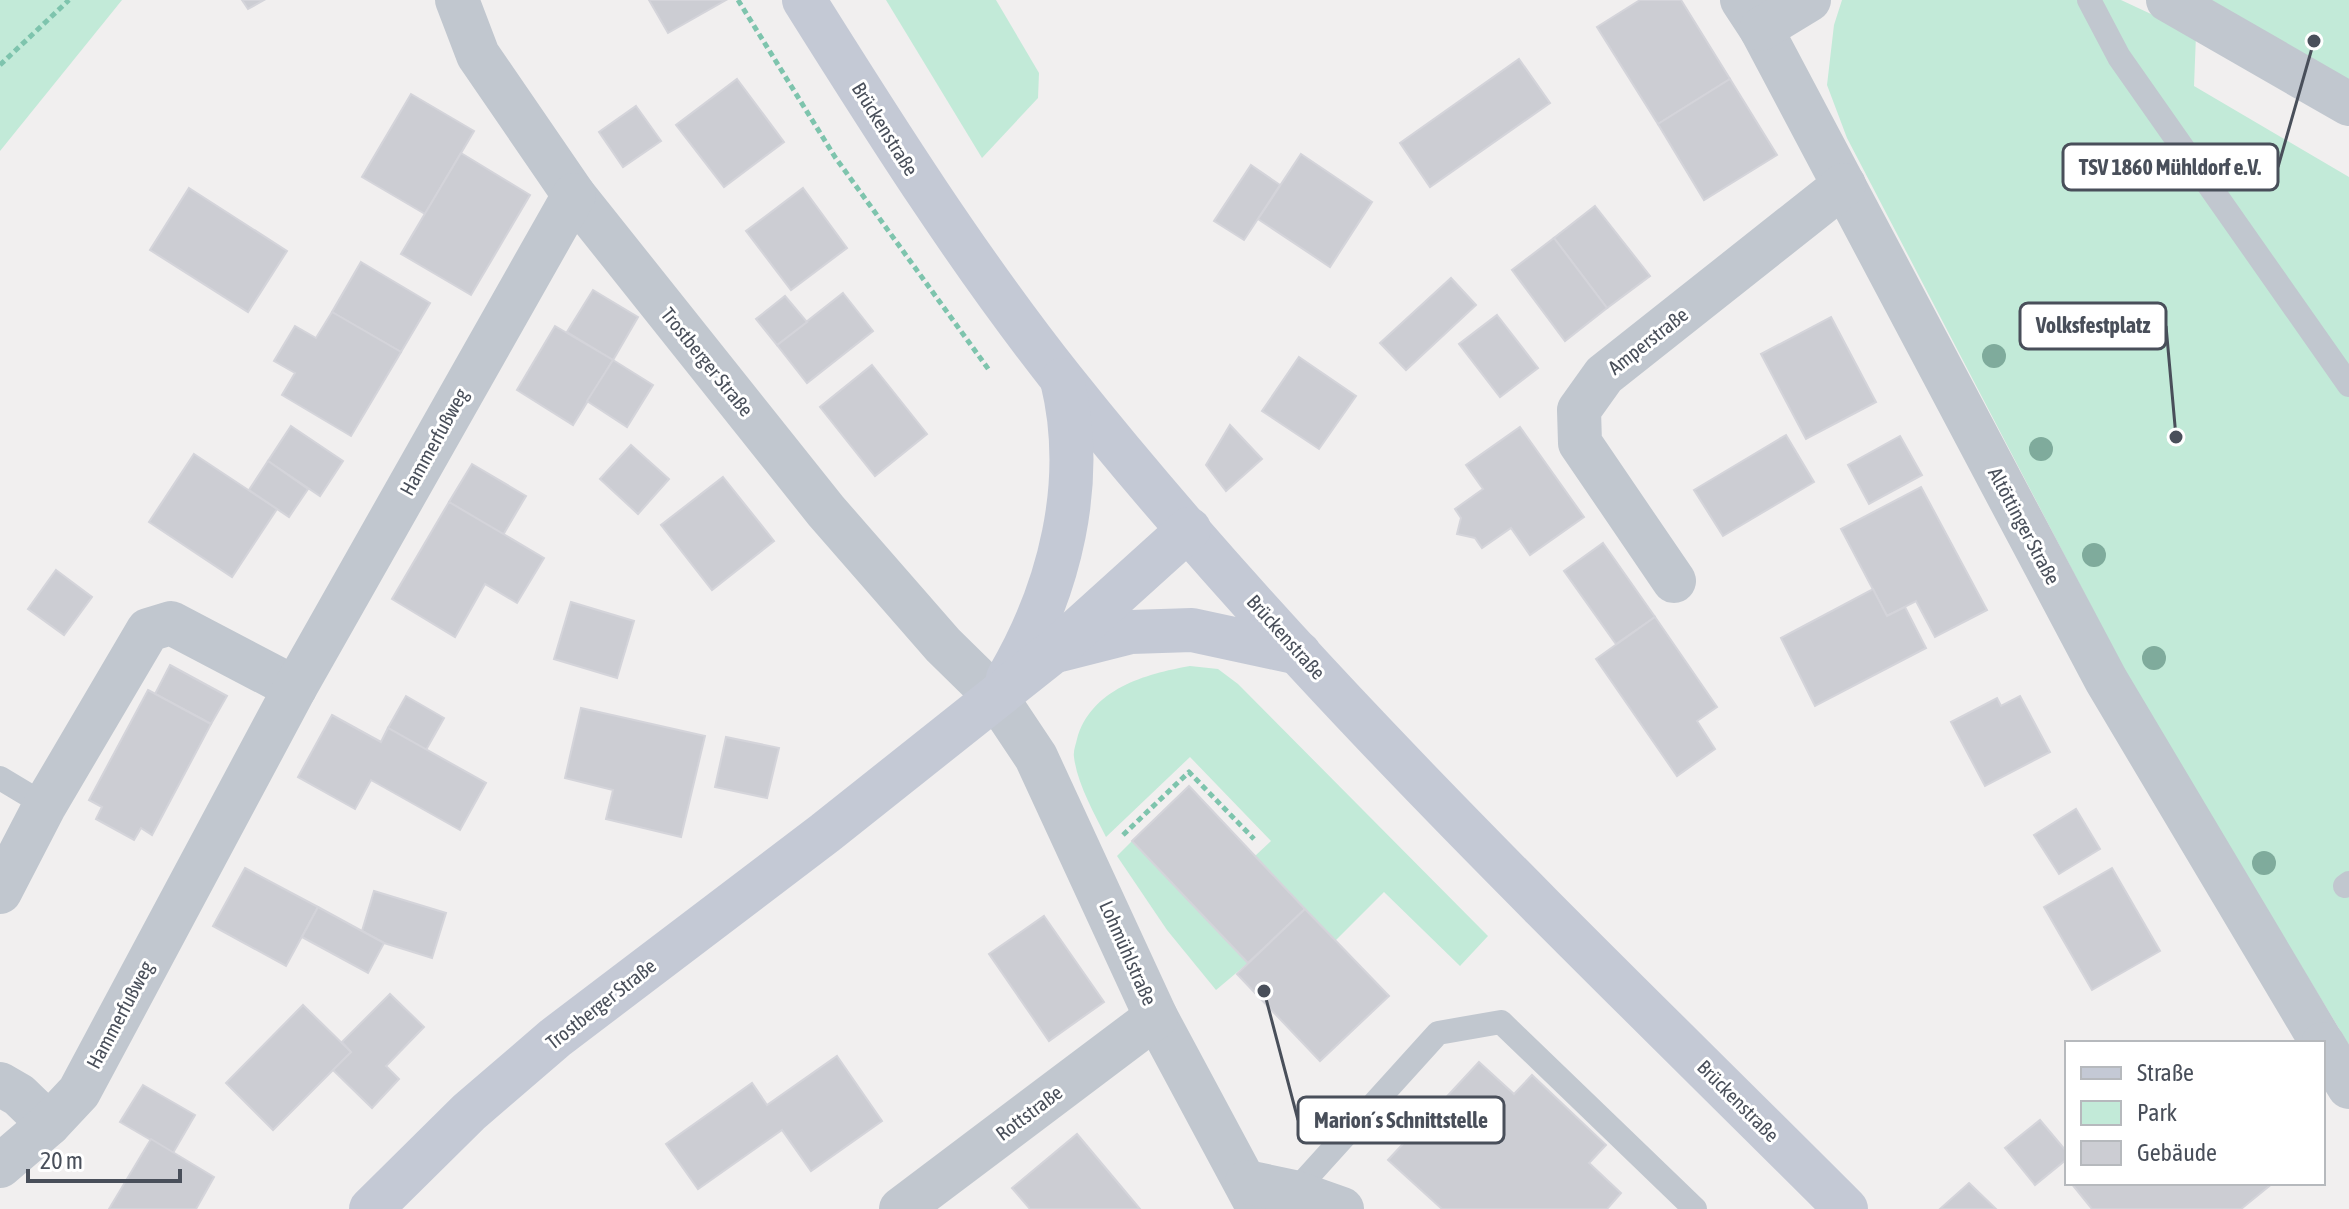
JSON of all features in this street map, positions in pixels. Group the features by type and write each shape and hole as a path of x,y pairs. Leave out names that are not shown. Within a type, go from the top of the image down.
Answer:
{"main road":[{"name":"Brückenstraße","path":"804,0 923,189 1061,378 1189,529 1382,743 1846,1209"},
{"path":"996,697 1034,630 1048,596 1061,549 1071,489 1072,419 1061,378"},
{"name":"Trostberger Straße","path":"371,1209 469,1112 555,1038 1054,651 1189,529"},
{"path":"1054,651 1131,632 1192,630 1299,653"}],"street":[{"name":"Trostberger Straße","path":"457,0 478,55 574,195 826,511 943,645 996,697"},
{"path":"1752,14 1809,0"},
{"path":"2168,0 2349,104"},
{"name":"Altöttinger Straße","path":"1752,14 2106,680 2321,1041"},
{"name":"Amperstraße","path":"1674,581 1580,443 1579,410 1604,375 1844,185"},
{"name":"Hammerfußweg","path":"0,1166 49,1124 79,1092 295,688 574,195"},
{"path":"0,892 45,805 148,630 171,623 295,688"},
{"name":"Lohmühlstraße","path":"996,697 1036,757 1156,1017 1267,1194"},
{"name":"Rottstraße","path":"901,1209 1156,1017"},
{"name":"Altöttinger Straße","path":"2325,1047 2349,1087"},
{"path":"0,1084 19,1095 49,1124"},
{"path":"1267,1194 1342,1209"}],"lane":[{"path":"2089,0 2119,57 2349,385"},
{"path":"0,778 45,805"},
{"path":"1267,1194 1438,1033 1501,1022 1695,1209"}],"path":[{"path":"0,65 69,0"},
{"path":"738,0 835,157 992,373"},
{"path":"1086,861 1120,837 1189,772 1254,839"}],"green space":[{"path":"0,0 122,0 0,151"},
{"path":"886,0 996,0 1039,73 1038,98 982,158"},
{"path":"1842,0 2121,0 2196,35 2194,86 2349,177 2349,1045 2139,698 1847,138 1827,85 1834,25"},
{"path":"2211,0 2349,0 2349,81"},
{"path":"1190,666 1218,669 1238,684 1488,936 1460,966 1384,892 1335,941 1255,856 1271,841 1190,757 1106,837 1087,798 1074,757 1084,722 1107,696 1122,687 1138,679"},
{"path":"1132,841 1248,963 1216,990 1167,930 1117,856"}],"building":[{"path":"242,0 264,0 248,9"},
{"path":"649,0 726,0 668,33"},
{"path":"1640,0 1681,0 1730,79 1658,124 1597,27"},
{"path":"1519,59 1550,103 1430,187 1400,143"},
{"path":"737,79 784,142 724,187 676,125"},
{"path":"1730,79 1777,155 1704,200 1658,124"},
{"path":"411,94 474,131 425,214 362,177"},
{"path":"636,106 661,141 623,167 599,132"},
{"path":"461,153 530,195 471,295 401,254"},
{"path":"1301,154 1372,202 1330,267 1258,219"},
{"path":"1251,165 1280,185 1244,240 1214,221"},
{"path":"189,188 287,251 248,312 150,250"},
{"path":"803,188 847,248 791,290 746,231"},
{"path":"1595,206 1650,276 1607,308 1554,238"},
{"path":"1554,238 1607,308 1565,341 1512,270"},
{"path":"361,262 430,303 401,352 332,312"},
{"path":"1451,278 1476,305 1406,370 1380,343"},
{"path":"593,290 638,317 613,360 567,332"},
{"path":"843,293 873,331 807,383 777,345"},
{"path":"785,296 807,322 777,345 756,319"},
{"path":"332,312 401,352 351,436 282,395 295,373 274,361 295,326 316,338"},
{"path":"1497,315 1538,368 1500,397 1459,344"},
{"path":"1831,317 1876,402 1806,439 1761,354"},
{"path":"555,326 613,360 573,425 517,390"},
{"path":"1299,357 1356,396 1319,449 1262,411"},
{"path":"613,360 653,385 627,427 587,401"},
{"path":"872,365 927,434 875,476 820,407"},
{"path":"1230,425 1262,459 1226,491 1206,465"},
{"path":"291,426 343,461 320,496 268,461"},
{"path":"1520,427 1584,517 1530,555 1511,528 1482,548 1475,538 1457,534 1461,518 1455,509 1483,489 1466,465"},
{"path":"1786,435 1814,482 1723,536 1694,490"},
{"path":"1900,436 1922,475 1869,504 1848,465"},
{"path":"631,445 669,479 638,514 600,479"},
{"path":"194,454 277,509 232,577 149,522"},
{"path":"268,461 308,489 289,517 249,490"},
{"path":"472,464 526,496 503,535 449,502"},
{"path":"723,477 774,541 712,590 661,525"},
{"path":"1921,487 1987,610 1935,637 1916,601 1887,616 1841,529"},
{"path":"449,502 544,558 517,603 485,584 455,637 392,599"},
{"path":"1603,543 1655,617 1616,644 1564,571"},
{"path":"56,570 92,597 64,635 28,609"},
{"path":"1873,589 1887,616 1905,607 1926,648 1815,706 1781,638"},
{"path":"571,602 634,621 617,678 554,659"},
{"path":"1655,617 1717,707 1697,721 1715,749 1677,776 1596,659"},
{"path":"170,665 227,696 211,724 155,694"},
{"path":"148,690 211,724 152,835 141,828 134,840 96,819 102,807 89,800"},
{"path":"406,696 444,718 426,750 388,728"},
{"path":"2020,696 2050,752 1985,786 1951,722 1997,698 2001,706"},
{"path":"581,708 705,736 681,837 606,819 613,790 565,778"},
{"path":"332,715 381,742 388,728 486,783 460,830 371,780 355,809 298,777"},
{"path":"726,737 779,748 767,798 715,787"},
{"path":"1189,786 1305,909 1248,963 1132,841"},
{"path":"2076,809 2100,849 2059,874 2034,835"},
{"path":"245,868 318,907 286,966 213,926"},
{"path":"2112,868 2160,951 2092,990 2044,907"},
{"path":"374,891 446,913 432,958 384,943 362,931"},
{"path":"318,907 384,943 368,973 302,937"},
{"path":"1305,909 1389,996 1320,1061 1237,974"},
{"path":"1044,916 1104,1002 1049,1041 989,954"},
{"path":"390,994 424,1027 386,1066 399,1079 372,1108 333,1070 351,1052 342,1042"},
{"path":"303,1005 351,1052 273,1130 226,1083"},
{"path":"837,1056 882,1121 811,1171 782,1130 698,1189 666,1144 752,1083 767,1105"},
{"path":"1479,1062 1514,1094 1532,1075 1606,1145 1589,1163 1621,1193 1607,1209 1442,1209 1388,1160"},
{"path":"143,1085 195,1115 173,1153 120,1122"},
{"path":"2040,1120 2065,1150 2065,1161 2035,1185 2005,1148"},
{"path":"1077,1134 1140,1209 1030,1209 1012,1188"},
{"path":"151,1139 214,1177 196,1209 109,1209"},
{"path":"1969,1183 1996,1209 1940,1209"},
{"path":"2073,1185 2271,1185 2241,1209 2092,1209"}],"place":[{"name":"TSV 1860 Mühldorf e.V.","path":"2314,41"},
{"name":"Volksfestplatz","path":"2176,437"},
{"name":"Marion´s Schnittstelle","path":"1264,991"}]}
